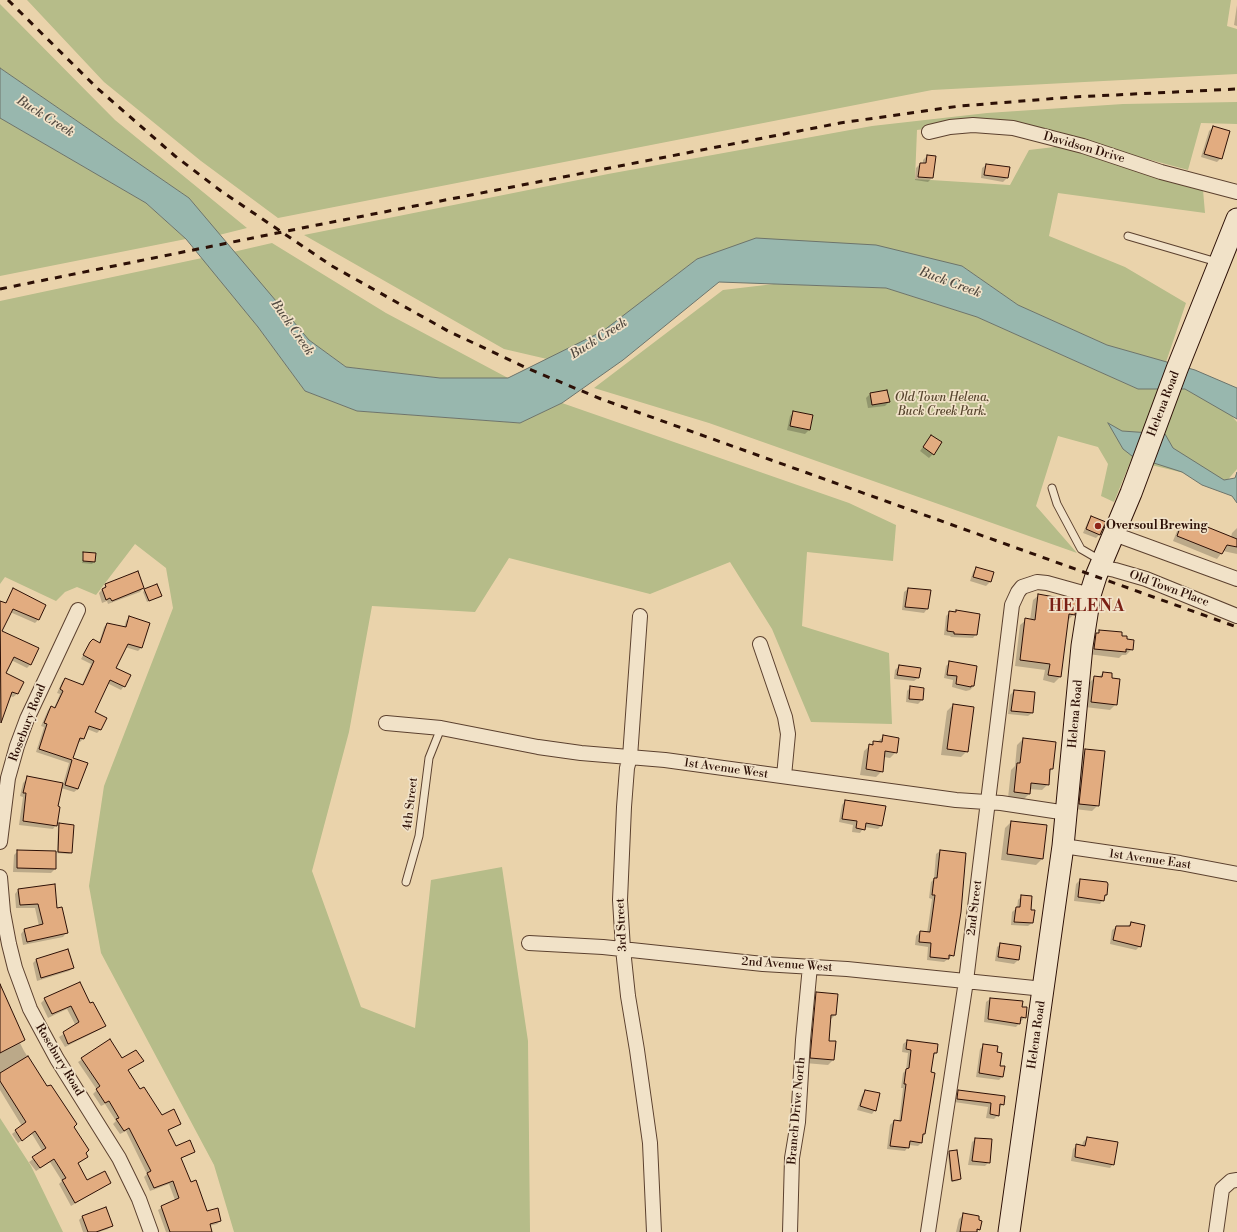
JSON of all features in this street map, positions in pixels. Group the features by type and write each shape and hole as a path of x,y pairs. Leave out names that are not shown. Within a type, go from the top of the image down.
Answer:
{"main road":[{"name":"Helena Road","path":"1009,1232 1063,846 1083,640 1090,595 1237,219"}],"street":[{"name":"Davidson Drive","path":"929,132 950,127 973,125 1014,128 1083,146 1161,172 1237,192"},
{"path":"1114,534 1237,579"},
{"name":"Old Town Place","path":"1101,564 1146,579 1237,616"},
{"name":"2nd Street","path":"928,1232 966,981 1012,606 1018,592 1022,587 1033,583 1047,583 1090,595"},
{"name":"Rosebury Road","path":"0,842 8,778 17,746 27,719 78,610"},
{"name":"3rd Street","path":"640,616 630,757 627,768 620,900 623,949 650,1143 654,1232"},
{"path":"760,644 785,717 788,734 784,776"},
{"name":"1st Avenue West","path":"386,723 441,728 538,747 1001,803 1067,814"},
{"name":"1st Avenue East","path":"1063,846 1237,874"},
{"name":"Rosebury Road","path":"0,877 3,912 9,944 15,968 30,1009 56,1060 120,1158 139,1199 151,1232"},
{"name":"2nd Avenue West","path":"529,943 623,949 763,964 810,966 1044,989"},
{"name":"Branch Drive North","path":"790,1232 792,1158 798,1122 803,1040 810,966"},
{"path":"1216,1232 1222,1189 1231,1181 1237,1180"}],"lane":[{"path":"1128,236 1220,263"},
{"path":"1052,488 1057,504 1081,549 1101,564"},
{"name":"4th Street","path":"406,882 419,836 429,758 441,728"}],"green space":[{"path":"27,0 1231,0 1227,26 1237,29 1237,74 932,90 278,218 201,161 104,82"},
{"path":"0,4 115,120 247,228 219,235 189,198 0,68"},
{"path":"1237,102 1237,124 1201,123 1188,170 1066,137 987,121 917,130 915,179 1010,185 1029,150 1063,146 1203,190 1205,213 1058,193 1049,236 1125,267 1186,303 1166,362 1107,345 1018,305 962,266 697,259 603,332 547,359 504,349 304,235 608,174 872,126 987,113 1123,104"},
{"path":"0,118 146,203 186,239 0,276"},
{"path":"272,243 386,313 508,378 440,378 346,367 309,340 233,252"},
{"path":"202,258 258,327 305,391 357,411 520,423 562,403 849,503 896,525 893,561 807,552 802,626 889,653 892,724 811,722 772,629 730,562 650,594 509,558 475,612 372,606 349,732 312,871 361,1007 415,1028 431,880 502,867 528,1041 530,1232 234,1232 214,1165 101,953 89,886 104,786 173,608 166,568 135,544 96,595 77,587 65,592 56,601 5,577 0,584 0,301"},
{"name":"Old Town Helena, Buck Creek Park.","path":"774,284 886,288 977,317 1138,389 1185,389 1230,414 1237,422 1237,469 1225,483 1131,460 1114,502 1101,496 1108,464 1098,447 1058,436 1036,506 1077,553 709,423 594,388 723,290"},
{"path":"0,1118 31,1166 63,1232 0,1232"}],"water":[{"name":"Buck Creek","path":"0,68 189,198 309,340 346,367 440,378 508,378 603,331 697,259 756,238 876,245 962,266 1018,305 1107,345 1195,370 1237,388 1237,419 1185,389 1138,389 977,317 886,288 719,282 623,360 562,403 520,423 357,411 305,391 258,327 186,239 146,203 0,118"},
{"path":"1108,423 1122,431 1165,434 1173,448 1224,480 1235,478 1237,472 1237,503 1232,496 1202,485 1182,472 1132,456 1123,449"}],"building":[{"path":"1213,126 1230,131 1222,159 1204,154"},
{"path":"927,155 936,156 933,178 918,177 920,163 926,163"},
{"path":"986,164 1010,167 1008,178 984,175"},
{"path":"887,390 890,402 872,405 870,393"},
{"path":"793,411 813,415 810,430 790,426"},
{"path":"931,435 942,442 934,455 923,447"},
{"name":"Oversoul Brewing","path":"1091,516 1106,522 1100,535 1086,529"},
{"path":"1190,520 1237,539 1237,547 1227,545 1222,554 1177,536 1181,525 1187,527"},
{"path":"83,552 96,553 95,562 83,561"},
{"path":"976,567 994,572 991,582 973,577"},
{"path":"138,571 144,588 112,601 110,598 106,600 102,589 106,587 105,584"},
{"path":"157,584 162,596 149,601 144,589"},
{"path":"13,588 46,605 39,620 13,609 2,631 39,648 31,665 14,657 6,673 24,682 18,694 12,692 1,723 0,601 6,603"},
{"path":"908,588 931,590 928,609 905,607"},
{"path":"1038,594 1077,601 1075,615 1069,614 1061,677 1048,675 1050,664 1020,660 1025,618 1035,620"},
{"path":"956,610 980,614 977,635 954,634 954,632 947,631 949,611 956,612"},
{"path":"129,616 150,623 142,648 128,644 116,668 131,675 125,687 110,680 95,712 107,718 101,730 89,726 84,739 80,738 73,758 88,763 78,789 65,785 72,760 39,749 47,724 44,723 51,706 55,708 63,691 60,689 65,678 83,685 94,661 83,655 90,642 93,639 100,643 107,623 126,627"},
{"path":"1099,630 1122,632 1122,636 1127,636 1127,639 1134,640 1133,650 1126,649 1126,652 1094,649 1096,633 1099,633"},
{"path":"949,661 977,666 974,686 971,687 956,684 957,676 947,675"},
{"path":"899,665 921,668 919,678 897,675"},
{"path":"1103,672 1112,673 1112,678 1120,679 1117,705 1091,702 1094,676 1102,677"},
{"path":"910,686 924,688 923,700 909,699"},
{"path":"1014,690 1035,692 1033,713 1011,711"},
{"path":"953,704 974,707 968,752 947,749"},
{"path":"883,735 899,738 897,753 885,751 883,772 866,769 869,744 873,745 873,741 882,742"},
{"path":"1023,738 1056,742 1053,769 1050,769 1049,785 1031,783 1030,794 1014,792 1017,763 1020,763"},
{"path":"1085,749 1105,751 1099,806 1079,804"},
{"path":"27,776 63,783 58,806 60,807 57,826 23,821 26,793 23,793"},
{"path":"845,800 886,806 882,826 866,823 865,830 856,828 857,821 842,819"},
{"path":"1011,821 1047,825 1043,859 1007,854"},
{"path":"59,823 74,825 72,853 58,852"},
{"path":"17,850 56,851 56,869 17,868"},
{"path":"940,850 966,853 961,912 954,956 949,955 949,959 930,957 931,943 919,942 920,931 930,932 935,895 932,895 934,878 937,878"},
{"path":"1080,879 1107,882 1107,895 1105,895 1104,901 1078,897"},
{"path":"55,884 57,908 62,907 68,933 27,942 24,929 43,924 38,904 20,905 18,889"},
{"path":"1021,895 1032,896 1031,910 1035,910 1033,923 1014,922 1016,907 1020,907"},
{"path":"1131,922 1145,925 1141,947 1113,940 1116,926 1130,926"},
{"path":"1000,943 1021,946 1019,960 998,957"},
{"path":"68,949 74,968 41,978 36,959"},
{"path":"80,982 90,1003 93,1002 106,1026 68,1044 63,1032 79,1022 71,1006 52,1014 44,998"},
{"path":"0,984 25,1040 0,1053"},
{"path":"816,992 838,994 836,1015 831,1015 829,1041 836,1041 834,1060 810,1058"},
{"path":"990,998 1023,1001 1022,1007 1027,1007 1026,1018 1021,1017 1020,1024 988,1019"},
{"path":"110,1039 122,1058 136,1050 144,1061 128,1070 140,1089 144,1087 162,1115 174,1109 181,1124 168,1130 176,1146 190,1140 195,1152 181,1158 191,1182 196,1180 207,1211 218,1208 221,1221 210,1224 212,1232 170,1232 161,1206 179,1198 173,1181 154,1188 147,1173 151,1171 129,1128 124,1131 116,1119 119,1118 109,1101 105,1103 96,1089 100,1086 81,1058"},
{"path":"907,1040 938,1044 937,1053 934,1053 931,1072 935,1073 925,1134 923,1134 922,1143 910,1141 909,1148 890,1146 894,1120 901,1121 906,1084 904,1084 906,1069 909,1068 911,1050 906,1049"},
{"path":"983,1044 998,1046 997,1052 1002,1053 1000,1066 1005,1066 1003,1077 979,1073"},
{"path":"28,1056 47,1086 51,1085 77,1124 74,1127 89,1150 86,1153 88,1157 78,1163 87,1180 105,1171 111,1183 75,1203 62,1180 66,1178 54,1159 40,1168 32,1157 46,1148 35,1131 22,1141 15,1130 26,1122 0,1081 0,1073"},
{"path":"865,1090 880,1093 876,1111 860,1106"},
{"path":"958,1090 1005,1096 1004,1105 1000,1104 999,1116 990,1114 991,1103 957,1099"},
{"path":"1087,1137 1118,1142 1114,1165 1075,1157 1076,1144 1085,1146"},
{"path":"975,1138 992,1139 990,1163 972,1161"},
{"path":"957,1150 961,1179 952,1181 949,1151"},
{"path":"106,1207 113,1226 96,1232 88,1232 82,1216"},
{"path":"963,1213 979,1216 979,1220 982,1221 980,1230 977,1229 977,1232 960,1232"}],"railway":[{"path":"8,0 97,88 175,156 221,191 332,266 448,331 529,369 601,399 1237,627"},
{"path":"0,289 307,227 840,123 960,106 1073,97 1237,89"}],"place":[{"name":"Oversoul Brewing","path":"1098,526"}],"district":[{"name":"HELENA","path":"1087,607"}]}
